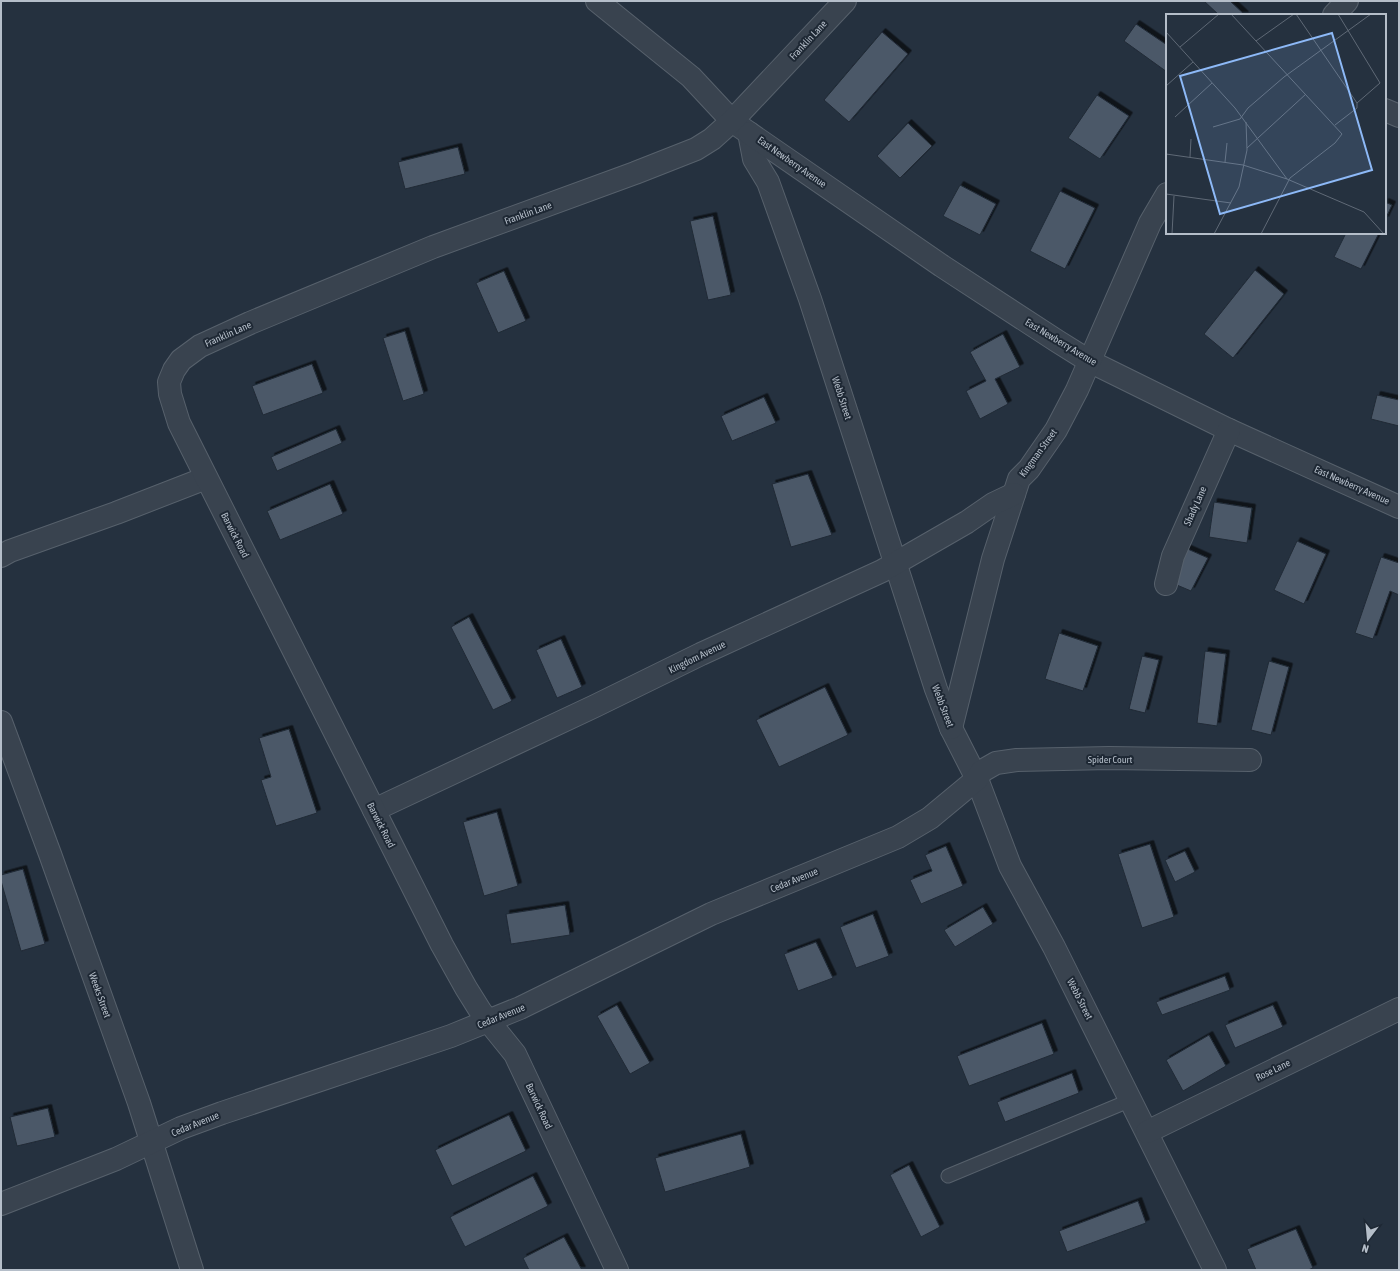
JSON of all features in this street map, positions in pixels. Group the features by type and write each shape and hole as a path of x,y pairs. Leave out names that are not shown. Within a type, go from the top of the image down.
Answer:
{"street":[{"name":"East Newberry Avenue","path":"597,1 691,77 740,127 942,266 1057,341 1089,361 1228,430 1399,507"},
{"name":"Franklin Lane","path":"174,370 181,360 200,346 250,323 433,247 696,149 712,139 740,127 845,1"},
{"path":"1335,14 1347,1"},
{"path":"1386,110 1399,116"},
{"name":"Webb Street","path":"740,127 754,159 768,182 810,299 936,689 951,728 977,779 1010,866 1054,947 1215,1270"},
{"name":"Kingman Street","path":"951,728 993,559 1019,479 1029,469 1056,430 1089,361 1150,224 1166,196"},
{"name":"Barwick Road","path":"174,370 168,382 178,424 442,945 481,1012 514,1054 617,1270"},
{"name":"Shady Lane","path":"1166,584 1173,556 1228,430"},
{"path":"1,556 10,551 116,513 206,478"},
{"name":"Kingdom Avenue","path":"374,810 581,713 701,654 882,571 967,522 993,504 1014,494"},
{"name":"Weeks Street","path":"1,722 53,862 139,1103 192,1270"},
{"name":"Spider Court","path":"977,779 982,771 996,763 1018,760 1109,758 1250,760"},
{"name":"Cedar Avenue","path":"1,1204 116,1159 181,1128 450,1036 520,1008 711,914 898,837 930,818 977,779"},
{"name":"Rose Lane","path":"1147,1132 1399,1009"}],"lane":[{"path":"948,1176 1131,1100"}],"building":[{"path":"1204,1 1230,1 1244,14 1218,14"},
{"path":"1136,24 1166,44 1166,71 1124,41"},
{"path":"882,32 908,54 849,122 824,100"},
{"path":"1097,95 1129,116 1100,159 1068,138"},
{"path":"908,123 932,146 900,178 877,156"},
{"path":"458,147 465,174 405,189 398,162"},
{"path":"960,185 996,204 980,235 943,216"},
{"path":"1060,191 1095,208 1065,269 1030,251"},
{"path":"1386,202 1392,205 1386,218"},
{"path":"713,216 731,295 708,300 690,221"},
{"path":"1346,234 1378,234 1361,269 1334,257"},
{"path":"1255,270 1284,294 1233,358 1204,334"},
{"path":"504,271 526,321 498,333 476,283"},
{"path":"405,331 424,394 403,401 383,338"},
{"path":"1003,334 1020,367 995,379 1008,404 980,419 966,391 986,381 970,352"},
{"path":"312,364 323,393 263,415 252,386"},
{"path":"1377,395 1399,400 1399,426 1371,419"},
{"path":"764,397 776,423 732,441 721,416"},
{"path":"336,429 342,443 277,471 271,457"},
{"path":"808,474 832,535 791,547 772,484"},
{"path":"330,484 343,514 280,540 267,511"},
{"path":"1214,502 1252,508 1247,543 1209,537"},
{"path":"1297,541 1326,554 1304,604 1274,590"},
{"path":"1181,546 1208,558 1191,591 1165,580"},
{"path":"1381,557 1399,563 1399,595 1390,591 1373,639 1355,633"},
{"path":"469,617 512,701 493,710 451,627"},
{"path":"1059,633 1098,646 1083,691 1045,679"},
{"path":"561,639 582,687 557,698 536,650"},
{"path":"1205,651 1226,654 1217,726 1197,723"},
{"path":"1142,656 1159,660 1145,713 1129,709"},
{"path":"1269,661 1289,667 1271,735 1251,730"},
{"path":"825,687 848,735 779,767 756,720"},
{"path":"289,729 317,813 276,826 261,780 271,777 259,738"},
{"path":"497,812 518,886 484,896 463,822"},
{"path":"1150,844 1174,917 1142,928 1118,854"},
{"path":"946,846 963,886 921,904 910,880 932,871 925,855"},
{"path":"1185,851 1195,872 1175,882 1165,860"},
{"path":"23,869 45,944 21,951 1,881 1,875"},
{"path":"565,905 570,935 511,944 506,914"},
{"path":"983,907 993,924 955,947 944,930"},
{"path":"873,914 889,956 856,968 840,927"},
{"path":"816,942 833,978 798,991 784,954"},
{"path":"1225,976 1230,990 1162,1015 1156,1002"},
{"path":"617,1005 650,1063 630,1074 597,1016"},
{"path":"1273,1005 1283,1027 1235,1048 1225,1025"},
{"path":"1042,1023 1054,1054 969,1086 957,1056"},
{"path":"1209,1035 1226,1066 1183,1091 1166,1060"},
{"path":"1072,1073 1079,1093 1005,1122 997,1102"},
{"path":"48,1108 55,1137 17,1146 10,1117"},
{"path":"509,1115 526,1151 452,1186 435,1150"},
{"path":"741,1134 750,1167 665,1192 655,1158"},
{"path":"909,1165 940,1227 921,1237 890,1175"},
{"path":"533,1176 548,1206 465,1247 450,1217"},
{"path":"1138,1201 1146,1223 1067,1252 1059,1231"},
{"path":"1296,1229 1313,1268 1308,1270 1256,1270 1247,1249"},
{"path":"564,1237 582,1270 529,1270 523,1258"}]}
